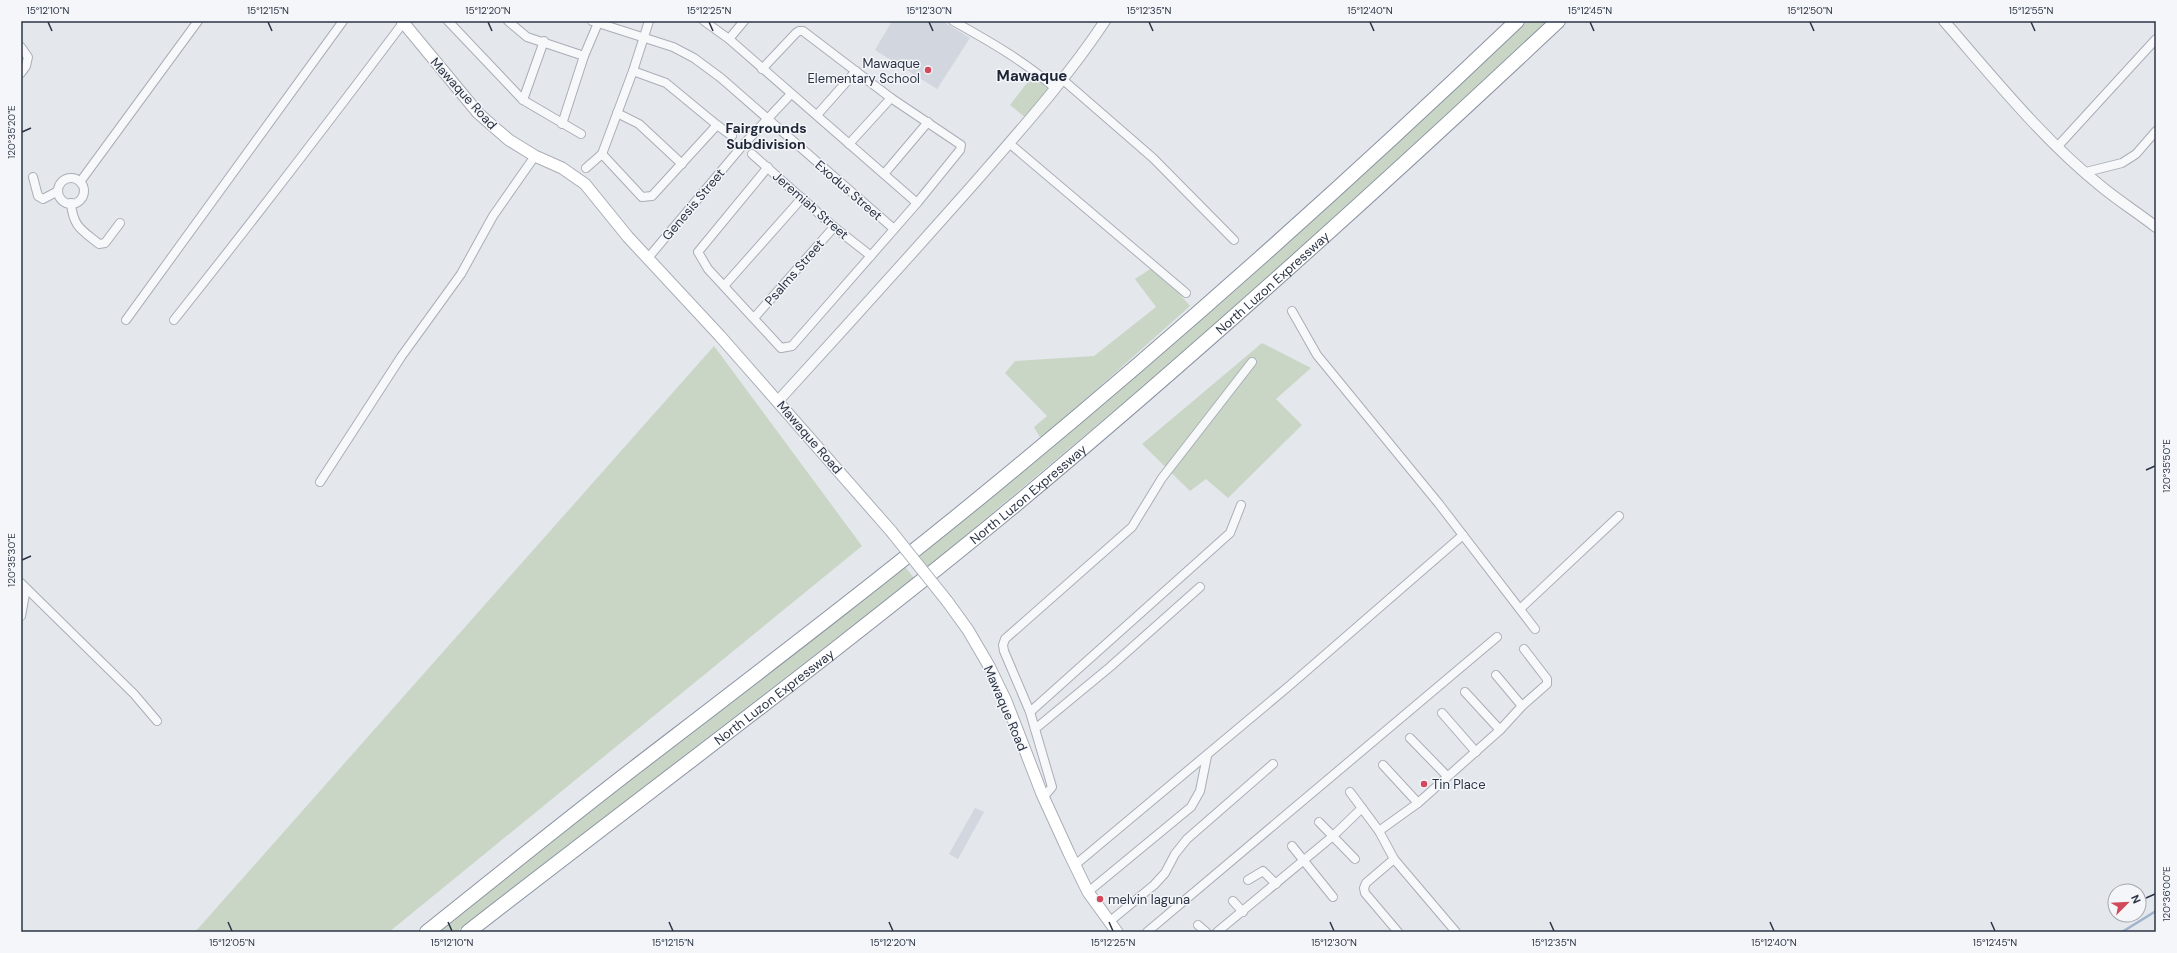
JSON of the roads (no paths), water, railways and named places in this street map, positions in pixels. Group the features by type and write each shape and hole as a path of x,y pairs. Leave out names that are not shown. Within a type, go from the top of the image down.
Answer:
{"highway":[{"name":"North Luzon Expressway","path":"427,932 631,770 831,617 994,486 1239,277 1381,150 1517,21"},
{"name":"North Luzon Expressway","path":"468,932 848,639 1012,507 1208,341 1397,172 1558,21"}],"main road":[{"name":"Mawaque Road","path":"403,22 478,113 509,140 535,156 562,168 585,184 648,258 778,401 891,531 947,601 968,630 989,666 1006,701 1042,794 1075,865 1088,892 1117,932"}],"street":[{"path":"80,182 198,21"},
{"path":"126,320 343,21"},
{"path":"448,21 523,100 581,134"},
{"path":"508,21 527,37 544,41 584,56"},
{"path":"586,168 602,154 633,71 649,21"},
{"path":"704,21 728,39 817,115 917,203"},
{"path":"728,39 744,21"},
{"path":"953,21 1003,49 1037,72 1055,88"},
{"path":"778,401 892,276 1009,143 1055,88 1105,21"},
{"path":"1944,21 2021,110 2058,146 2101,186 2156,227"},
{"path":"174,320 276,192 308,147 403,22"},
{"path":"562,124 595,22"},
{"name":"Exodus Street","path":"595,22 643,36 694,58 721,78 894,229"},
{"path":"762,69 799,31 803,31 891,98 959,142 960,150 917,203 792,346 786,348 782,348 699,257 699,249 768,167"},
{"path":"2058,146 2156,39"},
{"path":"523,100 544,41"},
{"path":"21,48 28,57 26,66 21,73"},
{"path":"633,71 666,83 732,136"},
{"path":"817,115 856,71"},
{"path":"1062,79 1153,158 1234,240"},
{"name":"Genesis Street","path":"648,258 767,119 791,94"},
{"path":"849,144 891,98"},
{"path":"617,113 639,124 682,164"},
{"path":"884,174 928,122"},
{"path":"602,154 642,197 647,198 652,196 717,125"},
{"path":"2086,172 2122,163 2136,154 2156,131"},
{"path":"1009,143 1186,293"},
{"name":"Jeremiah Street","path":"752,154 834,227 871,256"},
{"path":"320,482 372,401 461,274 493,216 535,156"},
{"path":"33,177 38,196 43,198 58,191 64,180 72,178 80,182 83,187 81,198 71,203"},
{"path":"58,191 60,198 71,203"},
{"path":"724,286 802,198"},
{"path":"71,203 72,218 76,225 99,244 105,243 120,223"},
{"name":"Psalms Street","path":"754,318 834,227"},
{"path":"1292,311 1317,355 1463,535 1535,629"},
{"path":"1042,794 1047,793 1052,787 1030,712 1004,651 1003,645 1006,639 1132,527 1162,478 1252,362"},
{"path":"1030,712 1230,533 1241,505"},
{"path":"1520,609 1618,516"},
{"path":"1075,865 1206,756 1463,535"},
{"path":"21,616 24,606 24,586"},
{"path":"24,586 134,694 157,721"},
{"path":"1035,729 1110,667 1200,587"},
{"path":"1147,932 1497,637"},
{"path":"1379,831 1418,803 1476,752 1548,681 1524,649"},
{"path":"1496,675 1522,706"},
{"path":"1465,692 1500,730"},
{"path":"1442,713 1476,752"},
{"path":"1410,738 1447,776"},
{"path":"1088,892 1191,807 1200,791 1206,756"},
{"path":"1109,922 1154,885 1165,873 1175,854 1188,839 1273,764"},
{"path":"1383,765 1418,803"},
{"path":"1350,792 1379,831 1394,859 1456,932"},
{"path":"1218,932 1333,836 1362,808"},
{"path":"1319,822 1355,859"},
{"path":"1292,846 1333,897"},
{"path":"1393,930 1364,888 1366,883 1394,859"},
{"path":"1248,880 1263,871 1276,884"},
{"path":"1233,901 1243,912"},
{"path":"1198,924 1206,932"}],"waterway":[{"path":"2122,932 2156,911"}],"place":[{"name":"Mawaque Elementary School","path":"928,70"},
{"name":"Tin Place","path":"1424,784"},
{"name":"melvin laguna","path":"1100,899"}],"district":[{"name":"Mawaque","path":"1032,76"},
{"name":"Fairgrounds Subdivision","path":"766,136"}]}
